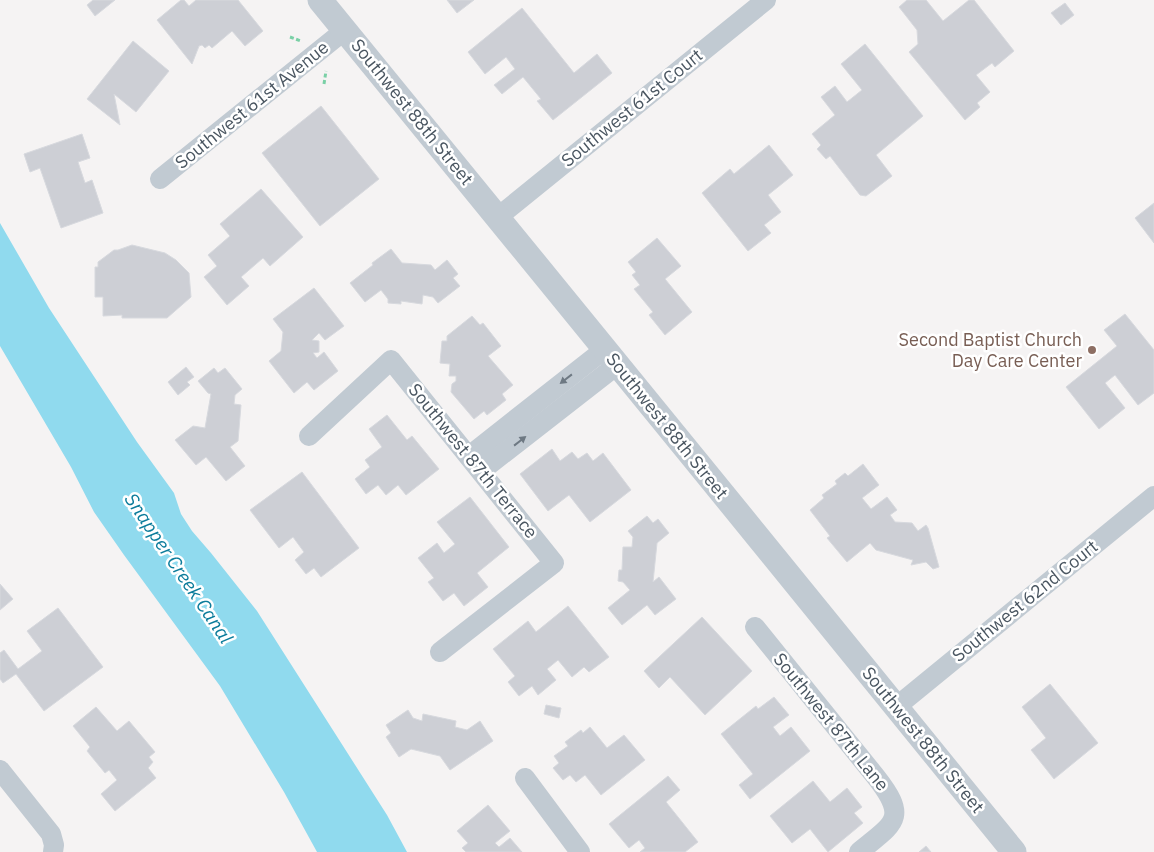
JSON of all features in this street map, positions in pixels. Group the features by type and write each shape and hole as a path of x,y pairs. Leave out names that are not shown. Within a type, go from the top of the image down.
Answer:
{"street":[{"name":"Southwest 88th Street","path":"320,0 1014,852"},
{"name":"Southwest 61st Court","path":"498,217 766,0"},
{"name":"Southwest 61st Avenue","path":"160,179 345,30"},
{"path":"475,463 611,357"},
{"name":"Southwest 87th Terrace","path":"309,436 391,360 554,562 440,652"},
{"name":"Southwest 62nd Court","path":"896,707 1154,496"},
{"name":"Southwest 87th Lane","path":"755,627 888,792 893,802 895,813 893,822 859,852"},
{"path":"0,770 47,828 54,840 54,851"},
{"path":"525,778 580,852"}],"water":[{"name":"Snapper Creek Canal","path":"0,223 49,308 137,442 174,493 181,514 192,531 257,611 387,815 407,852 317,852 284,792 220,686 94,512 71,467 0,346"}],"building":[{"path":"93,0 115,0 95,16 87,5"},
{"path":"181,0 184,0 189,6 196,0 238,0 263,31 245,46 232,31 212,48 209,45 205,48 202,45 199,46 192,64 157,20"},
{"path":"447,0 474,0 457,13"},
{"path":"907,0 926,0 943,21 969,0 974,0 1014,51 995,67 992,63 976,75 990,92 977,103 980,107 965,120 909,52 918,44 917,30 899,7"},
{"path":"1065,3 1074,15 1061,25 1051,13"},
{"path":"522,8 574,73 597,54 612,73 553,120 537,101 541,99 523,77 502,94 494,85 515,69 506,57 485,74 468,52"},
{"path":"133,41 169,71 136,112 114,94 120,125 87,99"},
{"path":"865,44 923,116 876,155 892,176 866,196 860,195 830,156 826,159 817,149 821,145 812,134 835,115 821,97 835,86 847,102 862,90 841,64"},
{"path":"321,106 379,179 320,226 262,153"},
{"path":"82,134 90,158 78,162 85,183 92,180 103,213 61,228 40,168 30,172 24,154"},
{"path":"769,145 793,175 768,195 781,212 764,225 771,233 748,251 702,193 730,169 734,174"},
{"path":"261,189 303,237 270,266 263,258 241,277 249,286 227,305 204,277 217,266 208,255 230,236 220,224"},
{"path":"1154,203 1154,243 1135,218"},
{"path":"657,238 681,266 665,279 692,312 665,335 649,315 653,312 634,289 640,285 632,275 636,272 628,262"},
{"path":"132,245 165,253 176,260 189,273 191,297 167,318 122,318 122,315 103,316 103,297 95,297 95,267 98,267 98,262 114,250"},
{"path":"391,249 402,263 431,265 435,270 447,260 458,274 453,278 460,286 438,303 433,297 423,295 422,304 401,301 401,304 388,303 388,299 381,290 365,302 350,283"},
{"path":"314,288 344,326 325,340 319,333 312,340 319,341 319,352 313,353 317,358 324,352 338,371 314,390 307,382 294,393 269,361 281,351 283,332 273,319"},
{"path":"1125,314 1154,350 1154,393 1138,405 1115,375 1105,383 1125,408 1099,429 1066,387 1117,346 1104,330"},
{"path":"472,316 480,325 483,323 501,346 488,356 513,385 502,394 506,400 487,415 484,411 474,419 451,392 456,376 449,376 450,364 440,363 442,341 447,341 447,336"},
{"path":"186,367 194,377 187,382 190,385 178,395 168,382"},
{"path":"214,368 218,373 225,368 242,389 235,395 234,404 241,405 238,441 230,447 245,466 226,481 206,457 196,465 175,440 193,426 205,428 211,394 198,381"},
{"path":"387,415 407,440 412,436 439,469 406,495 398,485 386,495 378,485 366,494 355,479 370,467 365,460 382,447 369,429"},
{"path":"552,449 560,461 572,452 578,459 587,453 593,461 603,453 631,490 590,522 569,495 548,511 520,474"},
{"path":"863,464 879,485 862,498 871,509 887,497 897,510 890,515 895,522 912,523 918,531 926,525 939,567 933,569 926,562 911,565 913,560 876,550 870,543 847,562 827,538 830,536 810,510 824,498 822,495 837,484 835,481 845,473 848,476"},
{"path":"302,472 359,548 321,577 314,568 306,574 295,560 304,552 293,537 279,548 250,510"},
{"path":"470,497 509,547 477,573 488,587 464,606 454,593 443,601 428,582 434,578 418,558 437,543 444,553 455,544 437,522"},
{"path":"647,516 653,523 658,519 669,533 657,543 653,582 659,577 676,599 655,615 647,605 622,625 608,608 630,590 623,582 618,581 619,570 622,570 623,547 632,547 633,537 628,531"},
{"path":"0,584 13,599 0,610"},
{"path":"568,606 609,657 589,672 584,667 572,677 558,660 547,669 556,680 538,695 532,686 519,696 508,682 515,676 493,649 528,621 536,632"},
{"path":"58,608 103,667 44,711 16,674 3,683 0,679 0,653 4,650 18,669 42,651 27,631"},
{"path":"702,617 752,671 705,715 670,677 659,688 644,671"},
{"path":"1050,684 1098,743 1054,779 1031,750 1046,738 1022,707"},
{"path":"774,697 789,715 773,727 780,736 791,727 810,751 750,799 739,785 753,774 721,734 756,706 758,709"},
{"path":"546,705 561,708 559,718 544,714"},
{"path":"96,707 117,731 129,721 155,752 149,757 153,762 148,768 156,778 115,811 101,794 117,780 109,770 105,773 87,751 90,747 73,726"},
{"path":"408,710 413,718 422,721 423,714 456,721 455,727 467,730 480,721 493,741 450,770 440,756 411,749 399,757 386,737 391,733 386,725"},
{"path":"590,727 607,748 624,735 645,760 601,795 585,775 576,782 570,775 563,780 553,768 559,763 554,756 568,746 565,742 581,730 583,733"},
{"path":"668,776 680,790 666,802 698,842 685,852 640,852 645,848 639,840 629,848 609,824"},
{"path":"813,781 830,802 847,788 862,807 854,813 863,823 828,852 810,829 792,843 770,816"},
{"path":"488,805 510,831 495,843 499,847 510,838 522,852 466,852 462,848 468,843 457,831"},
{"path":"926,846 931,852 919,852"}],"place":[{"name":"Second Baptist Church Day Care Center","path":"1092,350"}]}
